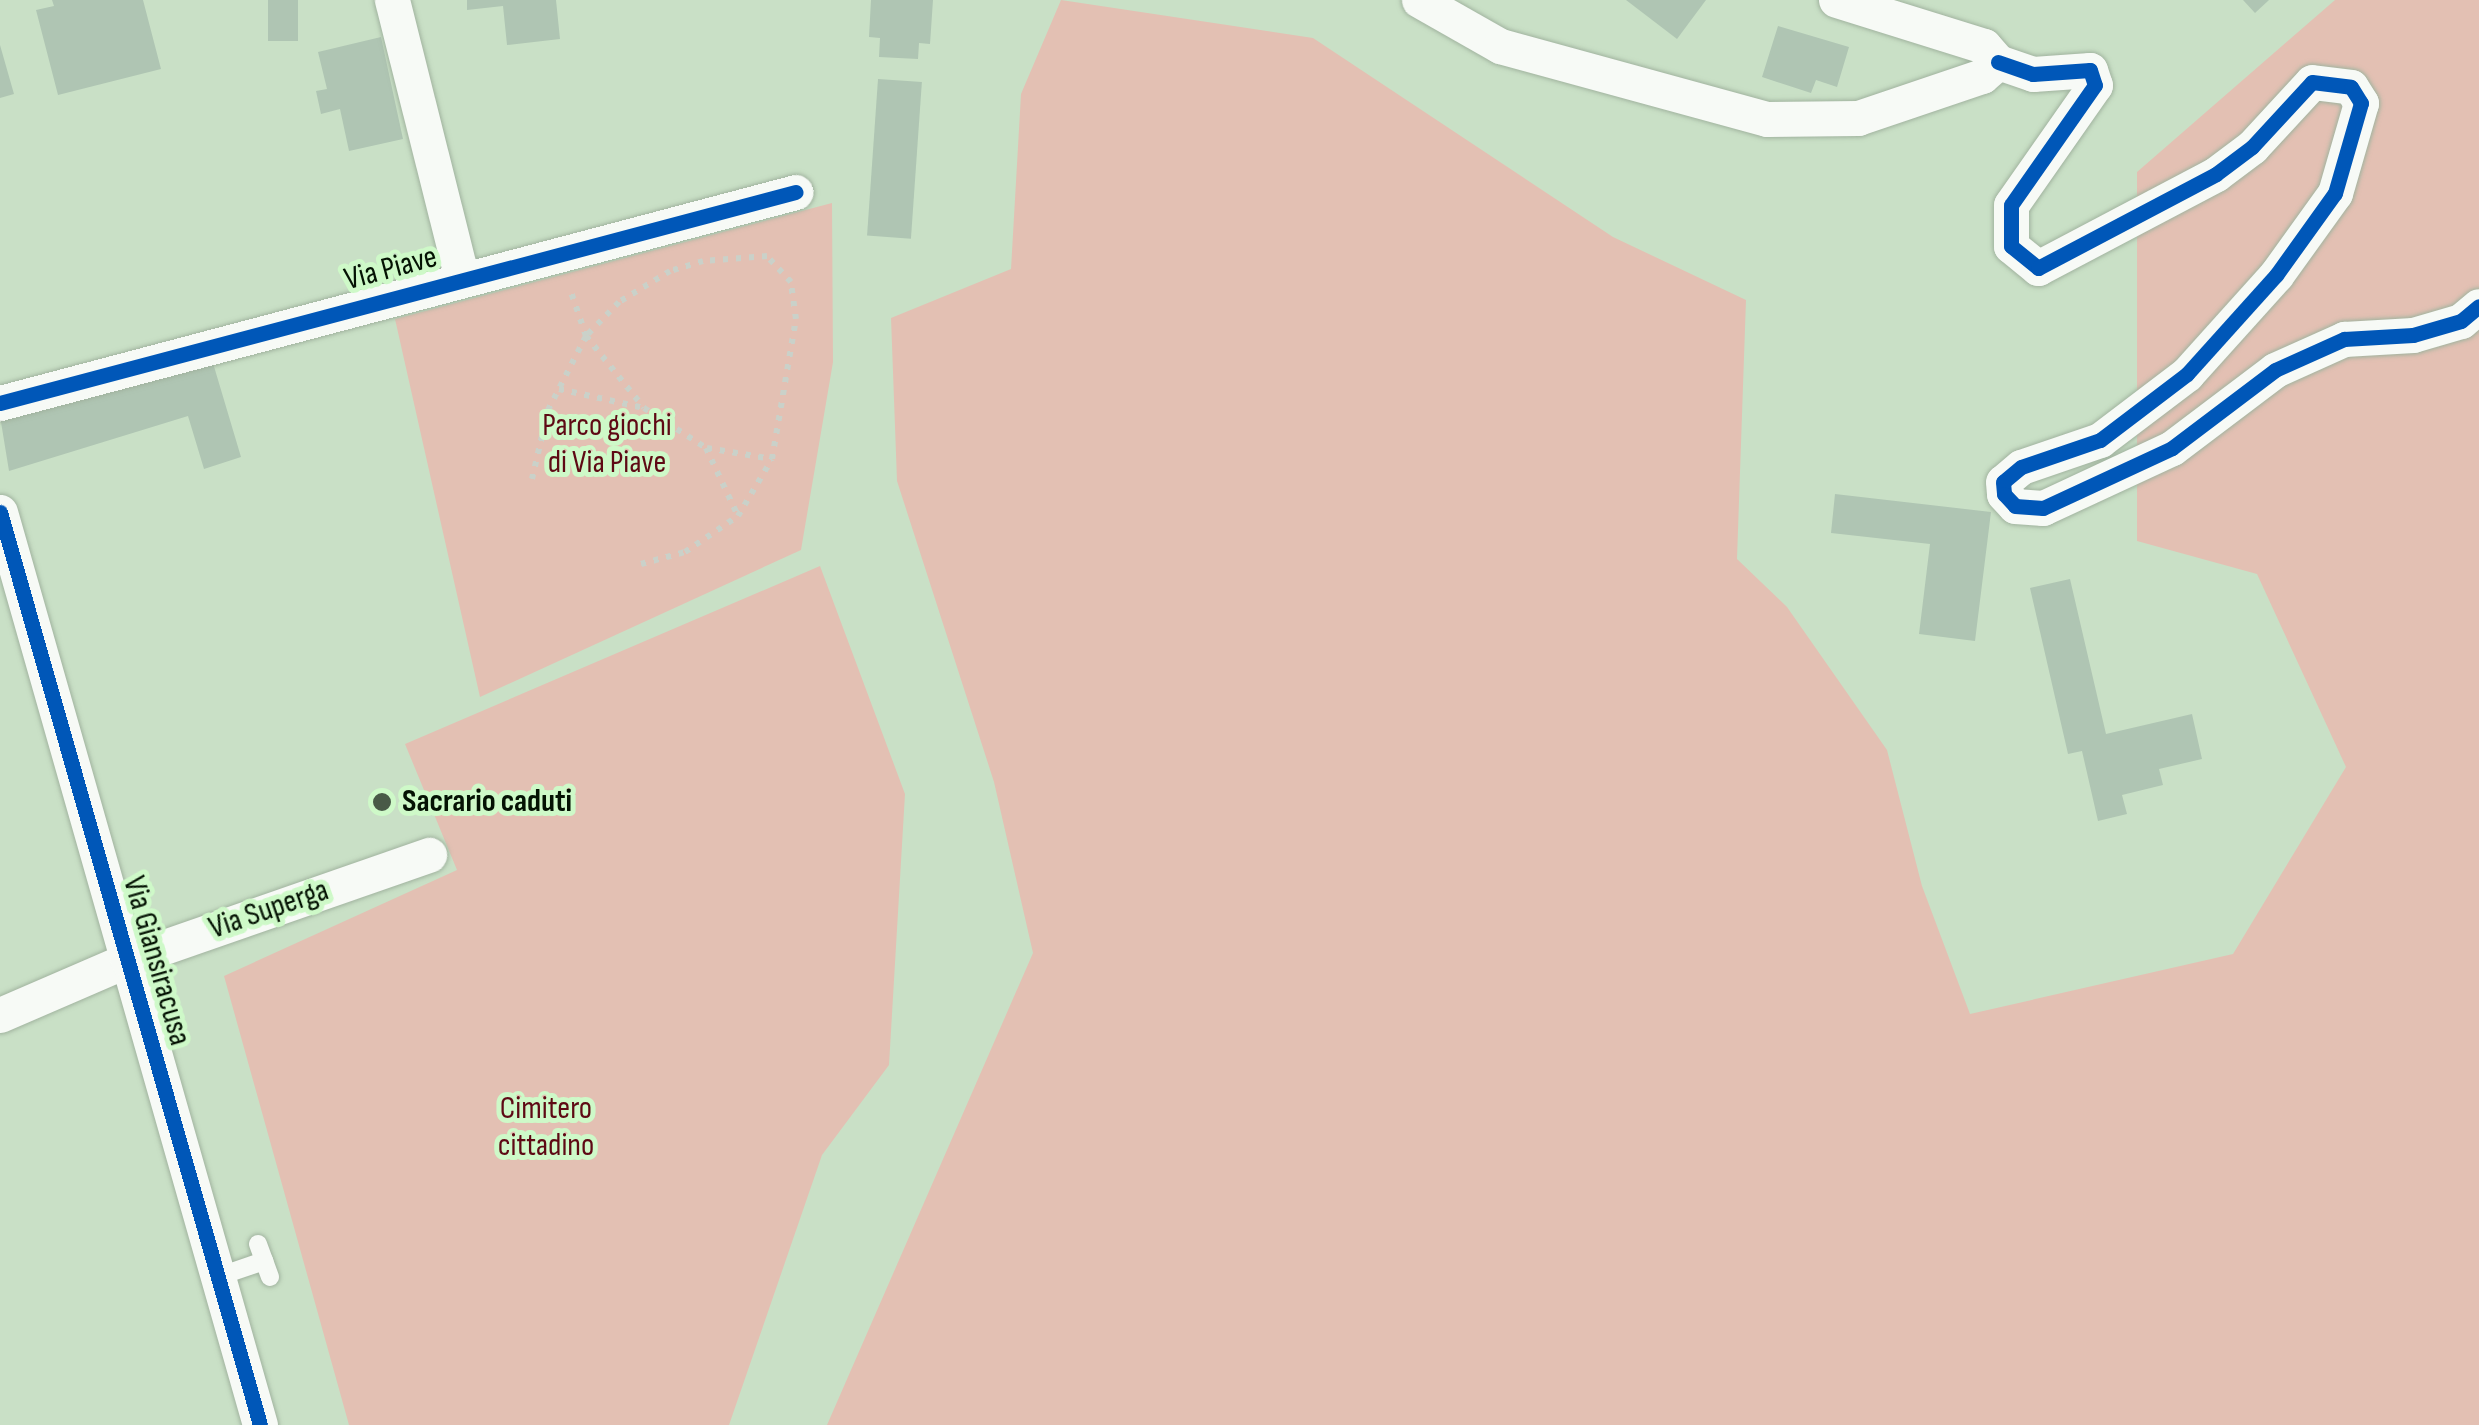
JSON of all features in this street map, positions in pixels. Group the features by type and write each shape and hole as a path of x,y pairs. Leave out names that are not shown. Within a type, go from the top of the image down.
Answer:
{"street":[{"path":"392,0 462,279"},
{"path":"1419,0 1500,46 1767,119 1858,118 1982,76 1998,62"},
{"path":"1836,0 1984,46 1998,62 2033,74 2090,70 2094,85 2012,205 2012,246 2038,268 2216,174 2252,148 2312,82 2351,86 2361,103 2335,193 2276,275 2188,374 2100,440 2021,467 2003,482 2004,494 2016,506 2043,508 2172,448 2275,370 2344,338 2413,335 2461,321 2479,306"},
{"name":"Via Piave","path":"0,403 560,254 679,212 796,192"},
{"name":"Via Giansiracusa","path":"0,512 260,1425"},
{"name":"Via Superga","path":"0,1015 127,960 429,856"}],"lane":[{"path":"218,1277 264,1260"}],"path":[{"path":"560,254 586,336 644,408 706,448 772,459"},
{"path":"532,479 558,389 586,336 619,302 670,272 767,256 791,282 796,319 772,459 738,516 684,552 641,564"},
{"path":"558,389 644,408"},
{"path":"706,448 738,516"}],"green space":[{"path":"1061,0 1313,38 1613,237 1746,300 1737,559 1787,607 1887,750 1922,886 1970,1014 2233,954 2346,767 2257,574 2137,541 2137,172 2335,0 2479,0 2479,1425 827,1425 1033,953 994,782 897,481 891,318 1011,269 1021,94"},
{"name":"Parco giochi di Via Piave","path":"832,203 833,362 801,550 480,697 395,319"},
{"name":"Cimitero cittadino","path":"820,566 905,794 889,1065 822,1155 729,1425 349,1425 224,976 457,870 405,744"}],"building":[{"path":"52,0 143,0 161,69 58,95 36,10 54,6"},
{"path":"268,0 298,0 298,41 268,41"},
{"path":"467,0 556,0 560,39 507,45 503,6 467,10"},
{"path":"871,0 933,0 930,44 919,43 918,59 879,57 880,38 869,37"},
{"path":"1626,0 1706,0 1677,39"},
{"path":"2243,0 2269,0 2255,13"},
{"path":"1778,26 1849,47 1837,87 1816,80 1811,93 1762,77"},
{"path":"381,37 403,139 349,151 340,109 321,114 316,91 327,89 318,52"},
{"path":"0,45 14,94 0,98"},
{"path":"878,79 922,82 911,239 867,236"},
{"path":"210,353 241,457 204,469 188,416 9,471 0,416"},
{"path":"1835,494 1991,512 1975,641 1919,634 1930,544 1831,533"},
{"path":"2070,579 2106,734 2192,714 2202,759 2159,769 2163,785 2122,795 2127,814 2098,821 2082,751 2068,754 2030,588"}],"cycle path":[{"path":"1998,62 2033,74 2090,70 2095,85 2011,205 2011,246 2038,268 2216,174 2252,147 2312,82 2351,87 2361,103 2335,193 2276,275 2187,374 2100,440 2021,467 2003,482 2004,494 2015,506 2043,508 2172,448 2275,370 2344,339 2413,335 2461,321 2479,306"},
{"path":"0,403 796,192"},
{"path":"0,512 260,1425"}],"place":[{"name":"Sacrario caduti","path":"382,802"}]}
